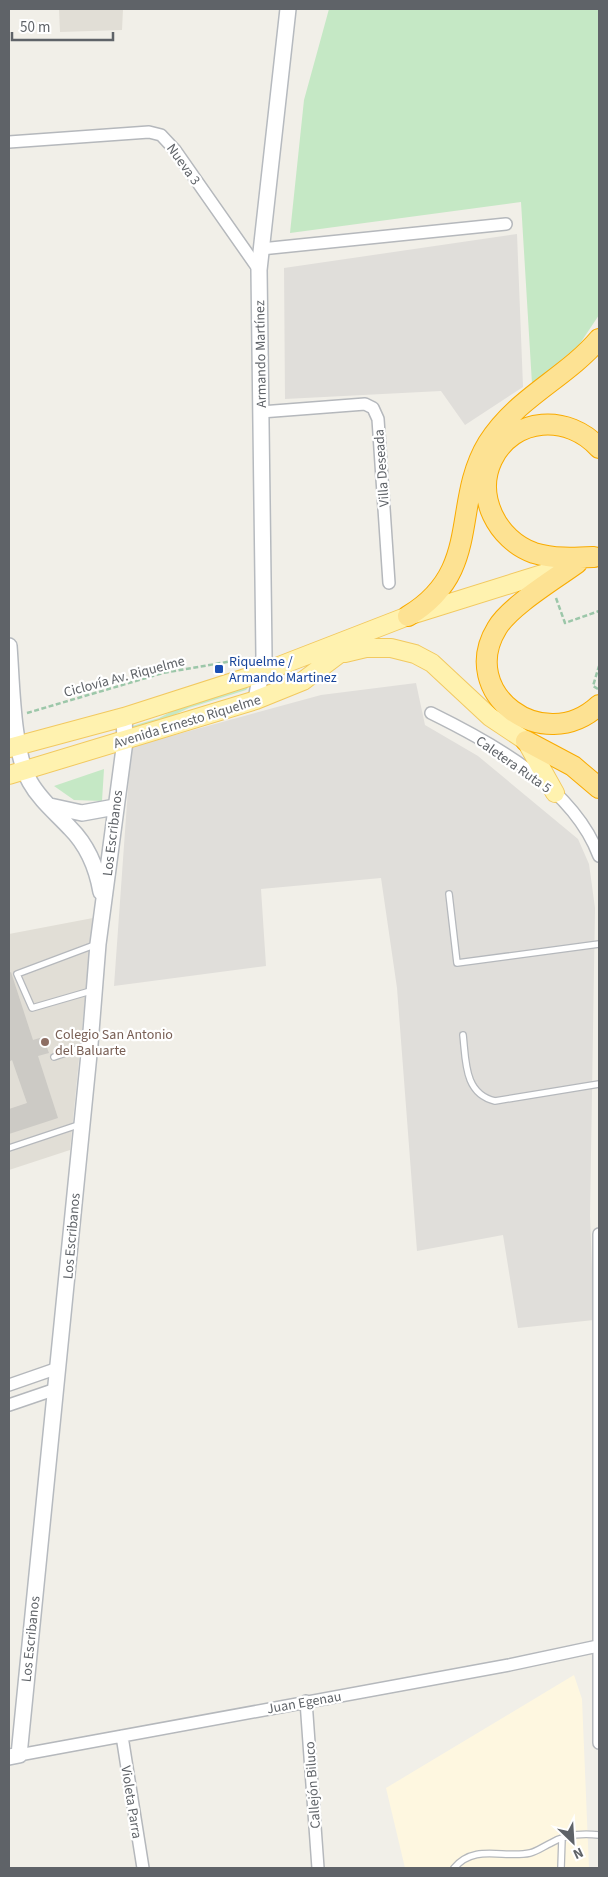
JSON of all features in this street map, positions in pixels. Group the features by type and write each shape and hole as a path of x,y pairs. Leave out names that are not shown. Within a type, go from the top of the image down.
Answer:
{"highway":[{"path":"408,616 434,596 452,572 460,550 476,472 496,432 512,412 566,370 599,339"},
{"path":"590,559 554,558 520,547 507,536 496,522 488,505 485,486 488,468 496,452 509,439 534,426 553,424 568,426 583,433 599,448"},
{"path":"590,559 551,583 502,620 496,629 488,655 491,682 509,709 523,718 539,724 556,725 583,718 599,705"},
{"path":"526,742 573,766 599,788"}],"main road":[{"name":"Armando Martínez","path":"256,700 263,664 259,270 288,9"},
{"name":"Avenida Ernesto Riquelme","path":"14,747 124,717 263,664 590,559"},
{"name":"Avenida Ernesto Riquelme","path":"17,772 256,700 303,681 340,654 378,635 408,616"},
{"path":"9,646 15,716 14,747 17,772 84,845 95,871 103,906"},
{"path":"340,654 378,648 416,654 439,668 490,718 526,742 554,793"},
{"name":"Los Escribanos","path":"14,1756 56,1389 98,944 125,741 124,717"},
{"path":"49,806 82,814 115,807"}],"street":[{"name":"Nueva 3","path":"9,142 149,132 161,135 174,150 259,270"},
{"path":"261,249 506,224"},
{"name":"Villa Deseada","path":"261,412 365,404 374,408 378,419 388,583"},
{"name":"Caletera Ruta 5","path":"431,713 499,752 554,793 583,826 599,856"},
{"path":"599,1234 599,1743"},
{"path":"9,1385 58,1368"},
{"path":"9,1405 56,1389"},
{"name":"Juan Egenau","path":"14,1756 510,1665 598,1646"},
{"name":"Callejón Biluco","path":"306,1701 318,1868"},
{"name":"Violeta Parra","path":"122,1736 142,1868"}],"lane":[{"path":"449,894 457,963 599,944"},
{"path":"94,990 32,1008 17,974 98,944"},
{"path":"463,1035 471,1083 479,1094 489,1100 495,1101 599,1084"},
{"path":"54,1057 90,1044"},
{"path":"9,1148 81,1124"},
{"path":"454,1868 472,1855 481,1853 531,1853 562,1838 581,1834 599,1835"},
{"path":"561,1868 562,1838"}],"path":[{"path":"551,583 565,623 599,612"},
{"name":"Ciclovía Av. Riquelme","path":"15,716 163,673 263,664"},
{"path":"599,666 593,686 599,690"}],"shaded area":[{"path":"59,9 123,9 122,30 60,32"},
{"path":"517,234 523,387 465,425 441,391 285,399 284,268"},
{"path":"416,683 425,725 478,756 578,839 589,864 595,908 590,1216 594,1320 518,1328 503,1235 417,1251 397,988 381,878 261,889 266,966 114,986 131,747 321,695"},
{"name":"Colegio San Antonio del Baluarte","path":"93,918 70,1150 9,1170 9,934"},
{"path":"574,1675 582,1699 589,1868 405,1868 386,1788"}],"green space":[{"path":"329,9 599,9 599,315 579,345 532,384 521,202 290,233 304,100"},
{"path":"252,683 246,690 189,708 161,721 129,731 129,727 159,718 186,704"},
{"path":"104,769 102,801 74,800 54,786"}],"building":[{"path":"11,972 33,1040 43,1037 49,1053 38,1056 58,1118 9,1134 9,1109 27,1103 12,1060 9,1062 9,973"}],"place":[{"name":"Riquelme / Armando Martinez","path":"219,669"},
{"name":"Colegio San Antonio del Baluarte","path":"45,1042"}]}
